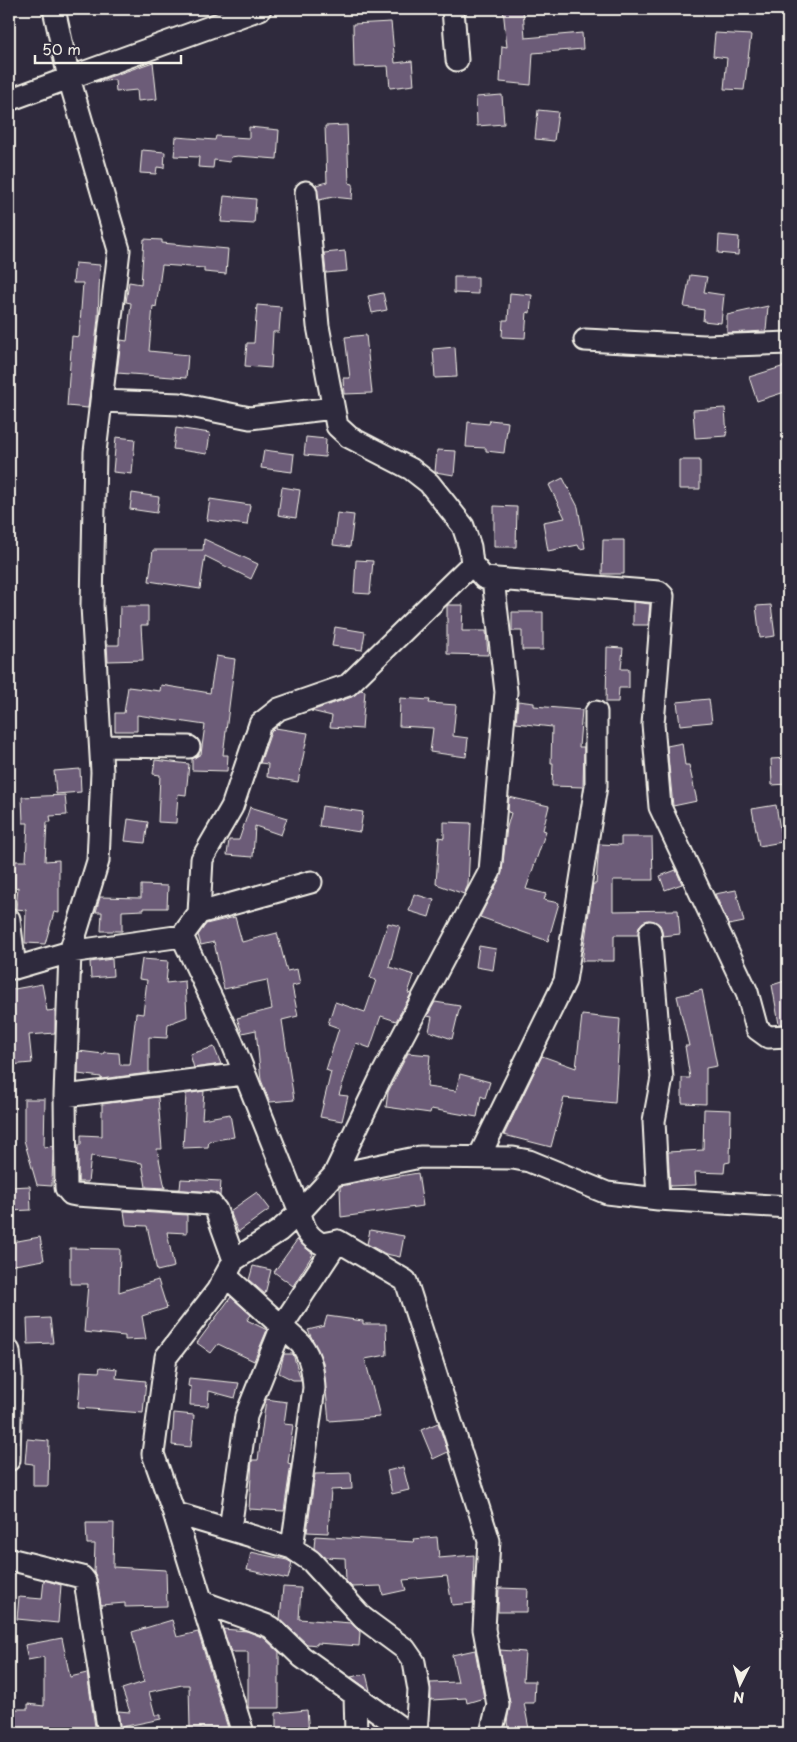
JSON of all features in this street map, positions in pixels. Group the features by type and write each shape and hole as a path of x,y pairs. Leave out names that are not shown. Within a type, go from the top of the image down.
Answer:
{"street":[{"path":"54,9 69,78 119,250 95,452 92,606 102,746 98,861 70,952 65,1096 68,1191 76,1195 210,1204 216,1210 230,1268 282,1326 301,1344 309,1356 314,1388 292,1548"},
{"path":"11,95 69,78 260,9"},
{"path":"453,9 457,60"},
{"path":"306,192 318,326 333,408 341,432 412,469 429,483 463,526 472,564 484,578 659,592 663,596 653,724 660,807 747,992 757,1029 768,1037 788,1036"},
{"path":"585,340 704,346 788,343"},
{"path":"101,401 180,404 250,418 333,408"},
{"path":"9,919 12,968 70,952 182,936 199,913 202,859 232,807 260,724 280,709 340,688 355,680 472,564"},
{"path":"243,1733 174,1513 152,1454 166,1357 217,1291 230,1268 300,1212 334,1175 382,1075 490,871 506,692 493,579"},
{"path":"479,1157 565,981 596,786 596,712"},
{"path":"102,746 189,747"},
{"path":"199,913 311,882"},
{"path":"650,932 662,1078 654,1121 658,1199"},
{"path":"182,936 232,1042 243,1074 300,1212 303,1226 314,1240 322,1244 338,1241 401,1277 409,1286 452,1427 487,1531 489,1550 484,1629 498,1705 490,1733"},
{"path":"65,1096 243,1074"},
{"path":"334,1175 420,1157 513,1158 529,1161 607,1193 658,1199 788,1207"},
{"path":"230,1529 243,1425 282,1326 338,1241"},
{"path":"9,1351 9,1460"},
{"path":"174,1513 292,1548 311,1562 362,1618 404,1649 414,1662 418,1690 416,1733"},
{"path":"9,1558 82,1577 85,1582 109,1733"},
{"path":"202,1602 271,1627 302,1657 408,1733"},
{"path":"354,1695 356,1733"}],"building":[{"path":"503,9 523,9 525,38 582,33 583,49 533,53 531,85 500,82 502,46 507,47"},
{"path":"391,22 395,63 412,61 414,85 390,88 388,66 354,67 353,24"},
{"path":"715,33 751,35 744,90 724,89 727,58 713,56"},
{"path":"153,62 157,99 138,101 137,90 116,92 115,80 95,82"},
{"path":"502,95 504,124 477,126 476,97"},
{"path":"538,110 558,112 554,141 535,139"},
{"path":"347,125 349,183 353,184 352,199 333,197 319,200 316,185 327,182 325,126"},
{"path":"249,127 279,130 277,159 238,156 231,157 230,162 214,160 213,168 198,167 199,157 174,156 176,137 215,140 216,136 249,138"},
{"path":"142,150 165,152 164,168 157,167 156,174 140,173"},
{"path":"224,196 256,199 254,224 221,222"},
{"path":"719,235 739,237 738,255 718,253"},
{"path":"144,239 162,240 162,243 228,249 226,274 204,272 204,268 162,265 156,307 153,306 149,351 188,355 186,378 117,373 121,340 127,341 131,303 126,302 129,282 141,284"},
{"path":"345,251 347,271 326,273 324,253"},
{"path":"75,263 100,265 98,318 88,408 67,406 72,336 79,337 83,283 73,283"},
{"path":"690,275 707,277 704,292 724,295 721,323 703,321 704,310 684,307"},
{"path":"454,277 478,277 478,294 454,293"},
{"path":"383,293 387,310 372,313 368,296"},
{"path":"510,293 532,295 530,313 527,312 525,338 502,337 503,320 508,320"},
{"path":"257,305 281,307 279,332 273,332 271,368 245,366 247,343 254,343"},
{"path":"768,306 766,331 727,333 727,315"},
{"path":"366,335 372,393 344,394 343,378 350,378 345,337"},
{"path":"455,347 457,377 435,378 433,349"},
{"path":"788,365 788,391 757,401 749,377"},
{"path":"725,408 727,436 695,438 693,410"},
{"path":"490,420 508,422 504,453 486,451 486,448 466,447 468,422 489,424"},
{"path":"176,428 210,433 207,454 173,449"},
{"path":"116,437 135,439 132,474 113,472"},
{"path":"306,437 326,439 325,457 304,455"},
{"path":"264,450 294,454 292,472 261,468"},
{"path":"437,450 456,451 454,475 435,472"},
{"path":"679,460 700,460 700,489 679,489"},
{"path":"563,478 578,507 585,548 580,549 578,545 548,551 543,522 565,518 549,485"},
{"path":"282,487 300,490 296,518 278,515"},
{"path":"132,493 159,497 157,513 130,509"},
{"path":"210,499 250,505 247,525 207,520"},
{"path":"494,506 517,507 516,547 494,547"},
{"path":"337,513 354,515 350,547 333,545"},
{"path":"204,539 258,564 251,579 205,556 200,589 149,581 153,550 203,550"},
{"path":"603,540 624,540 624,574 602,574"},
{"path":"356,560 373,561 370,594 354,593"},
{"path":"633,602 650,604 648,625 633,625"},
{"path":"447,605 463,605 462,631 486,631 488,655 447,654"},
{"path":"771,605 775,636 760,638 756,606"},
{"path":"120,606 148,606 148,625 141,625 143,660 108,661 107,645 119,645"},
{"path":"512,612 543,612 543,650 522,650 522,631 512,631"},
{"path":"335,627 365,632 362,650 332,646"},
{"path":"607,647 623,648 621,669 629,669 629,688 619,688 618,702 606,702"},
{"path":"216,656 235,659 223,755 228,755 227,771 192,770 192,759 201,754 205,725 137,715 137,731 115,731 115,713 124,713 128,687 160,691 161,685 210,693"},
{"path":"360,690 365,691 362,729 330,727 332,716 311,711 352,697"},
{"path":"400,698 430,700 429,703 456,705 453,736 468,738 466,757 430,752 433,728 399,726"},
{"path":"709,699 712,722 680,725 677,702"},
{"path":"518,701 534,703 534,706 582,710 579,747 584,747 583,787 552,786 552,727 516,723"},
{"path":"275,728 308,733 298,782 267,777 268,764 260,763 271,732"},
{"path":"682,743 685,765 689,765 697,801 673,806 667,746"},
{"path":"788,758 788,784 772,785 771,759"},
{"path":"155,760 189,764 186,795 178,794 176,823 158,822 160,775 153,774"},
{"path":"80,769 81,792 56,794 54,771"},
{"path":"65,795 67,815 50,816 51,822 47,822 45,861 59,860 59,913 54,912 45,944 25,943 26,910 16,909 18,887 15,888 15,861 26,861 28,823 23,823 22,797"},
{"path":"509,797 549,806 543,830 546,831 526,889 546,894 544,900 559,903 548,941 480,917 502,872 507,827 511,813 508,812"},
{"path":"776,805 782,842 759,846 752,809"},
{"path":"322,806 363,812 360,832 319,826"},
{"path":"250,807 287,818 281,835 255,826 253,857 227,855 229,840 239,840"},
{"path":"128,819 148,822 145,843 125,841"},
{"path":"444,822 471,823 468,885 464,894 436,884 439,837 444,838"},
{"path":"621,837 652,837 653,880 613,880 613,911 678,910 680,934 663,936 660,925 648,920 639,926 638,935 614,935 614,961 582,961 593,884 596,884 599,844 621,845"},
{"path":"676,870 682,884 665,890 660,876"},
{"path":"141,885 168,886 167,908 144,908 144,910 122,911 122,931 101,931 102,912 96,912 100,897 141,898"},
{"path":"736,890 744,922 729,925 715,894"},
{"path":"414,894 434,900 429,917 409,911"},
{"path":"235,917 242,942 277,933 287,971 297,969 300,984 292,986 298,1016 282,1020 294,1100 270,1102 261,1080 256,1030 242,1033 237,1018 272,1009 267,980 224,989 214,942 201,945 198,935 206,924"},
{"path":"388,923 400,926 389,967 414,975 408,993 411,994 396,1021 381,1016 370,1048 356,1043 339,1095 348,1096 342,1121 320,1117 331,1072 326,1070 339,1028 328,1024 335,1002 365,1012 376,980 370,978"},
{"path":"479,946 496,949 493,970 476,967"},
{"path":"112,959 113,976 91,978 90,962"},
{"path":"142,959 168,961 166,983 185,981 187,1017 168,1024 167,1038 149,1037 149,1073 101,1079 101,1077 78,1074 79,1051 103,1054 104,1052 119,1053 120,1065 130,1065 136,1013 143,1014 147,980 139,979"},
{"path":"788,980 788,1024 779,1024 772,985"},
{"path":"42,984 47,1011 55,1010 55,1033 29,1035 32,1063 9,1065 9,990"},
{"path":"702,990 717,1066 706,1068 706,1104 682,1103 682,1078 690,1078 685,1046 689,1046 677,996"},
{"path":"435,1002 460,1006 452,1039 429,1031 432,1017 427,1016"},
{"path":"582,1015 620,1019 615,1103 564,1098 551,1147 504,1135 542,1056 576,1068"},
{"path":"214,1047 221,1064 194,1068 190,1054"},
{"path":"408,1053 430,1055 427,1087 456,1091 460,1074 490,1082 485,1098 481,1096 477,1117 431,1109 430,1113 386,1107 388,1092"},
{"path":"204,1091 202,1119 230,1114 234,1137 209,1141 208,1147 183,1148 186,1094"},
{"path":"158,1097 162,1149 157,1149 165,1188 146,1187 142,1163 91,1156 88,1182 78,1182 78,1145 81,1145 81,1135 102,1136 102,1104"},
{"path":"24,1099 45,1099 44,1147 53,1146 52,1186 37,1185 24,1140"},
{"path":"704,1109 731,1110 730,1162 725,1163 724,1173 695,1172 696,1185 670,1186 668,1152 703,1150"},
{"path":"418,1173 423,1206 341,1217 340,1186"},
{"path":"181,1179 221,1181 220,1196 212,1192 170,1189 180,1189"},
{"path":"30,1186 31,1210 9,1211 9,1187"},
{"path":"257,1192 270,1209 238,1232 230,1211"},
{"path":"124,1211 187,1215 187,1233 167,1232 174,1267 157,1271 147,1226 126,1225"},
{"path":"370,1230 404,1236 400,1257 386,1254 367,1244"},
{"path":"40,1237 44,1260 9,1266 9,1248 13,1248 12,1242"},
{"path":"297,1240 313,1254 293,1286 274,1272"},
{"path":"70,1248 120,1249 119,1292 158,1280 167,1308 142,1316 146,1339 125,1340 125,1336 84,1332 88,1284 70,1284"},
{"path":"253,1266 271,1270 265,1294 249,1280"},
{"path":"231,1297 251,1315 247,1320 267,1330 254,1361 218,1344 211,1353 197,1343"},
{"path":"327,1316 363,1321 363,1324 386,1324 387,1355 365,1359 380,1417 329,1421 323,1362 308,1330 324,1326"},
{"path":"50,1318 53,1343 28,1344 27,1319"},
{"path":"284,1354 293,1354 301,1380 293,1380 279,1373"},
{"path":"100,1367 117,1369 116,1378 146,1381 143,1413 78,1408 81,1371 99,1372"},
{"path":"189,1378 239,1383 235,1398 209,1391 208,1406 190,1405 191,1387 188,1386"},
{"path":"266,1399 287,1402 284,1424 293,1425 288,1463 291,1464 284,1511 249,1509 252,1460 258,1460"},
{"path":"174,1413 194,1415 191,1447 172,1445"},
{"path":"438,1423 448,1452 433,1459 421,1430"},
{"path":"27,1439 49,1441 48,1486 33,1486 33,1464 25,1463"},
{"path":"403,1467 409,1490 392,1494 387,1471"},
{"path":"351,1473 352,1489 331,1490 328,1533 307,1532 315,1474"},
{"path":"86,1523 114,1523 113,1567 166,1570 167,1606 125,1607 125,1603 101,1605 94,1572 95,1544 87,1544"},
{"path":"315,1536 414,1542 413,1539 437,1537 439,1558 474,1555 473,1603 452,1605 447,1576 403,1580 406,1590 383,1595 381,1586 352,1587 346,1581 345,1558 324,1557 314,1548"},
{"path":"251,1552 287,1560 292,1563 288,1579 247,1570"},
{"path":"44,1580 61,1585 58,1623 17,1619 19,1597 42,1599"},
{"path":"283,1587 301,1588 299,1619 351,1623 360,1632 359,1646 307,1644 280,1619"},
{"path":"499,1588 528,1589 527,1612 498,1612"},
{"path":"172,1620 177,1637 198,1632 228,1728 190,1729 189,1685 182,1685 149,1692 155,1715 161,1715 161,1719 122,1727 121,1733 118,1711 130,1712 122,1689 144,1682 132,1632"},
{"path":"223,1629 247,1631 264,1638 279,1652 279,1708 248,1708 248,1652 231,1652"},
{"path":"62,1638 70,1677 87,1673 96,1733 9,1733 9,1709 28,1709 28,1704 44,1706 44,1657 28,1660 25,1645"},
{"path":"475,1650 484,1698 467,1703 466,1698 431,1700 430,1683 458,1682 452,1655"},
{"path":"500,1650 525,1652 523,1681 535,1681 534,1703 524,1703 529,1729 509,1733 507,1722 510,1703"},
{"path":"366,1674 370,1690 351,1677"},
{"path":"307,1710 309,1733 276,1733 276,1713"}]}
